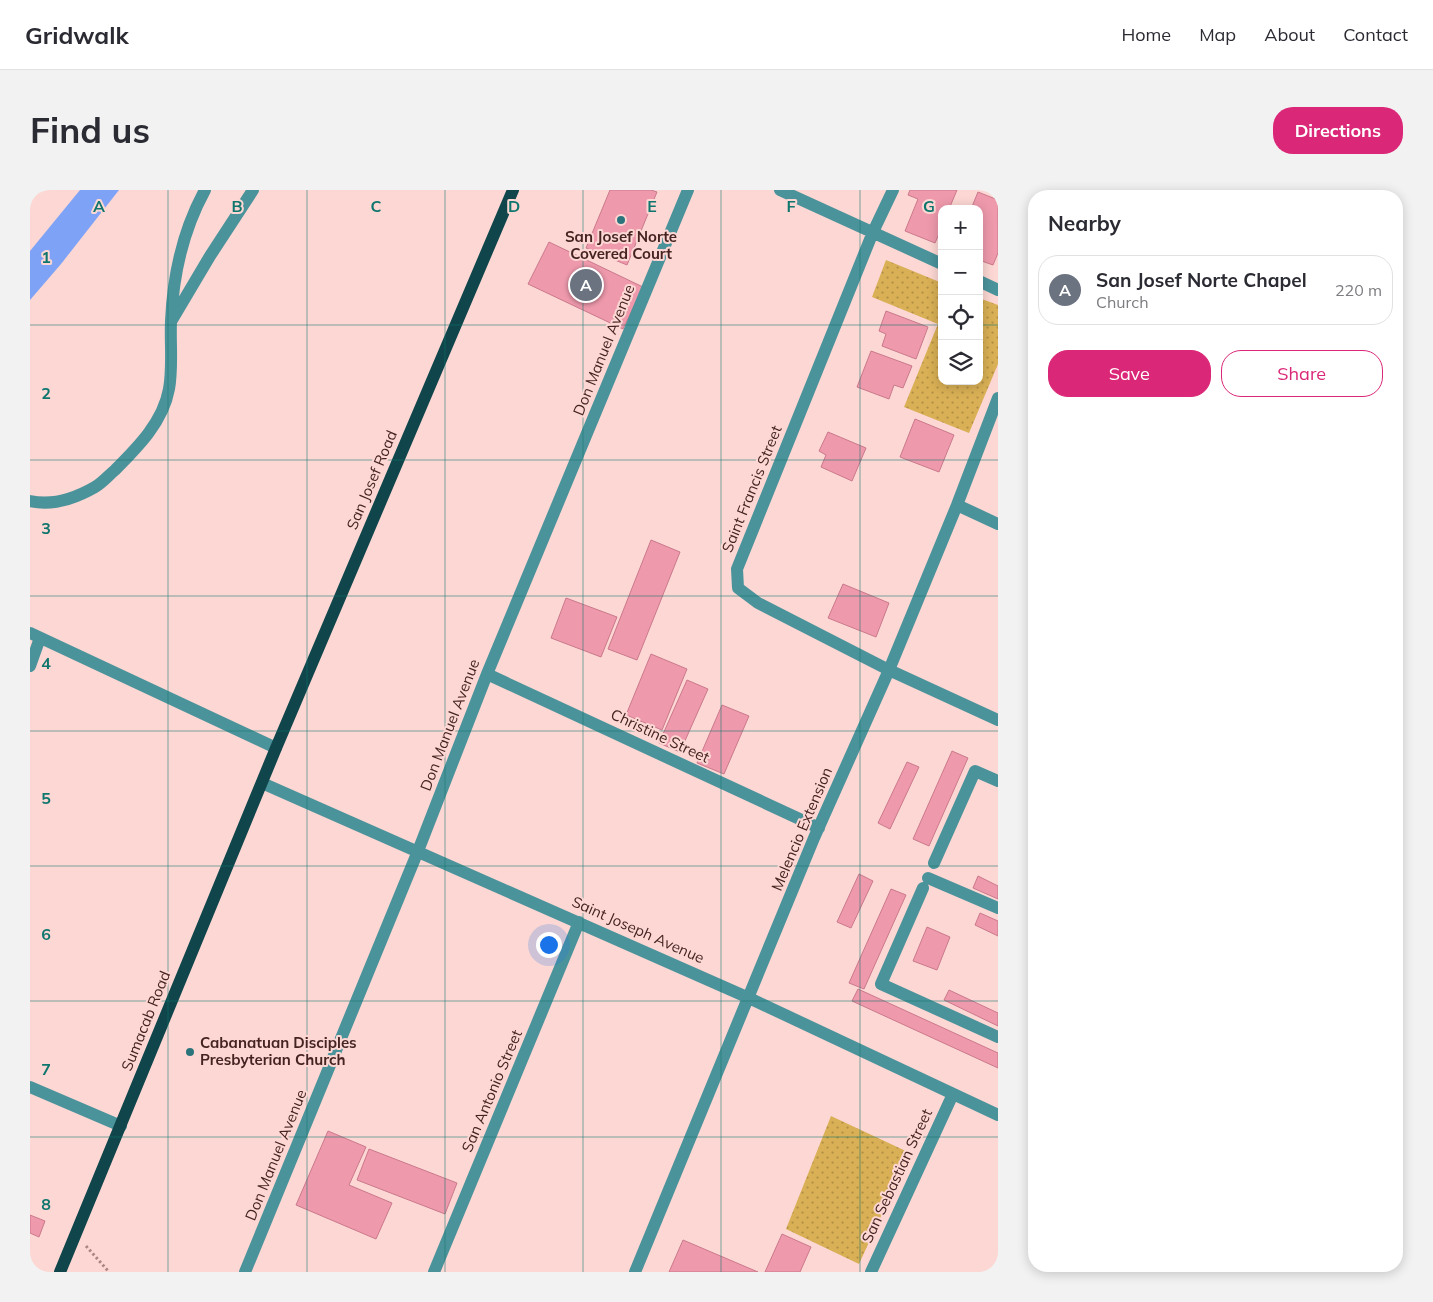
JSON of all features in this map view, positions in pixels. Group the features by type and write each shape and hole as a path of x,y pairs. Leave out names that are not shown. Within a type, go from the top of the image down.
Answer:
{"main road":[{"name":"San Josef Road","path":"262,783 513,190"},
{"name":"Sumacab Road","path":"60,1272 262,783"}],"street":[{"path":"30,502 60,502 96,487 138,448 158,419 169,390 172,362 171,322 174,283 184,239 205,190"},
{"path":"171,322 210,256 253,190"},
{"name":"Don Manuel Avenue","path":"245,1272 418,851 487,674 688,190"},
{"path":"780,190 938,262"},
{"name":"Saint Francis Street","path":"893,190 874,232 737,569 738,588 758,603 889,670 998,720"},
{"path":"983,283 998,290"},
{"name":"Melencio Extension","path":"634,1272 819,828 889,670 957,505 998,398"},
{"path":"957,505 998,524"},
{"path":"30,666 35,636 276,748"},
{"name":"Christine Street","path":"487,674 819,828"},
{"path":"934,863 975,771 998,781"},
{"name":"Saint Joseph Avenue","path":"262,783 749,998 998,1115"},
{"path":"998,908 926,883 881,984 998,1037"},
{"name":"San Antonio Street","path":"434,1272 579,922"},
{"path":"30,1087 121,1126"},
{"name":"San Sebastian Street","path":"871,1272 953,1094"}],"path":[{"path":"76,1234 109,1272"}],"shaded area":[{"path":"886,260 938,281 938,324 872,297"},
{"path":"983,299 998,305 998,364 969,433 904,407 938,324 938,385 983,385"},
{"path":"831,1116 910,1153 859,1264 786,1229"}],"water":[{"path":"80,190 119,190 30,300 30,251"}],"building":[{"name":"San Josef Norte Covered Court","path":"610,190 651,190 657,192 627,265 586,248"},
{"path":"910,190 957,190 951,205 938,205 938,236 935,243 905,231 918,199 908,195"},
{"path":"978,192 998,200 998,253 993,265 983,261 983,205 973,205"},
{"path":"549,242 643,287 623,329 528,284"},
{"path":"886,311 928,327 916,359 882,346 886,334 879,331"},
{"path":"871,351 912,366 903,388 894,385 889,399 857,387"},
{"path":"915,419 954,435 939,472 900,457"},
{"path":"828,432 866,448 852,481 821,467 826,455 819,451"},
{"path":"651,540 680,552 637,660 608,649"},
{"path":"843,584 889,603 876,637 828,618"},
{"path":"566,598 617,617 601,657 551,638"},
{"path":"651,654 687,669 662,730 626,715"},
{"path":"687,680 708,689 680,752 659,743"},
{"path":"722,705 749,716 724,774 697,763"},
{"path":"952,751 968,758 929,846 913,839"},
{"path":"907,762 919,767 890,829 878,823"},
{"path":"859,874 873,881 851,928 837,922"},
{"path":"978,876 998,886 998,899 973,888"},
{"path":"891,889 906,895 864,989 849,983"},
{"path":"980,913 998,921 998,936 975,925"},
{"path":"927,927 950,937 937,970 913,961"},
{"path":"858,989 998,1053 998,1068 852,1001"},
{"path":"949,990 998,1013 998,1026 944,1000"},
{"path":"328,1131 366,1147 349,1185 392,1203 376,1239 296,1205"},
{"path":"369,1149 457,1183 445,1214 357,1180"},
{"path":"30,1215 45,1221 39,1237 30,1233"},
{"path":"782,1234 811,1247 800,1272 765,1272"},
{"path":"683,1240 758,1272 669,1272"}],"place":[{"name":"San Josef Norte Covered Court","path":"621,220"},
{"name":"San Josef Norte Chapel","path":"586,285"},
{"name":"Cabanatuan Disciples Presbyterian Church","path":"190,1052"}]}
